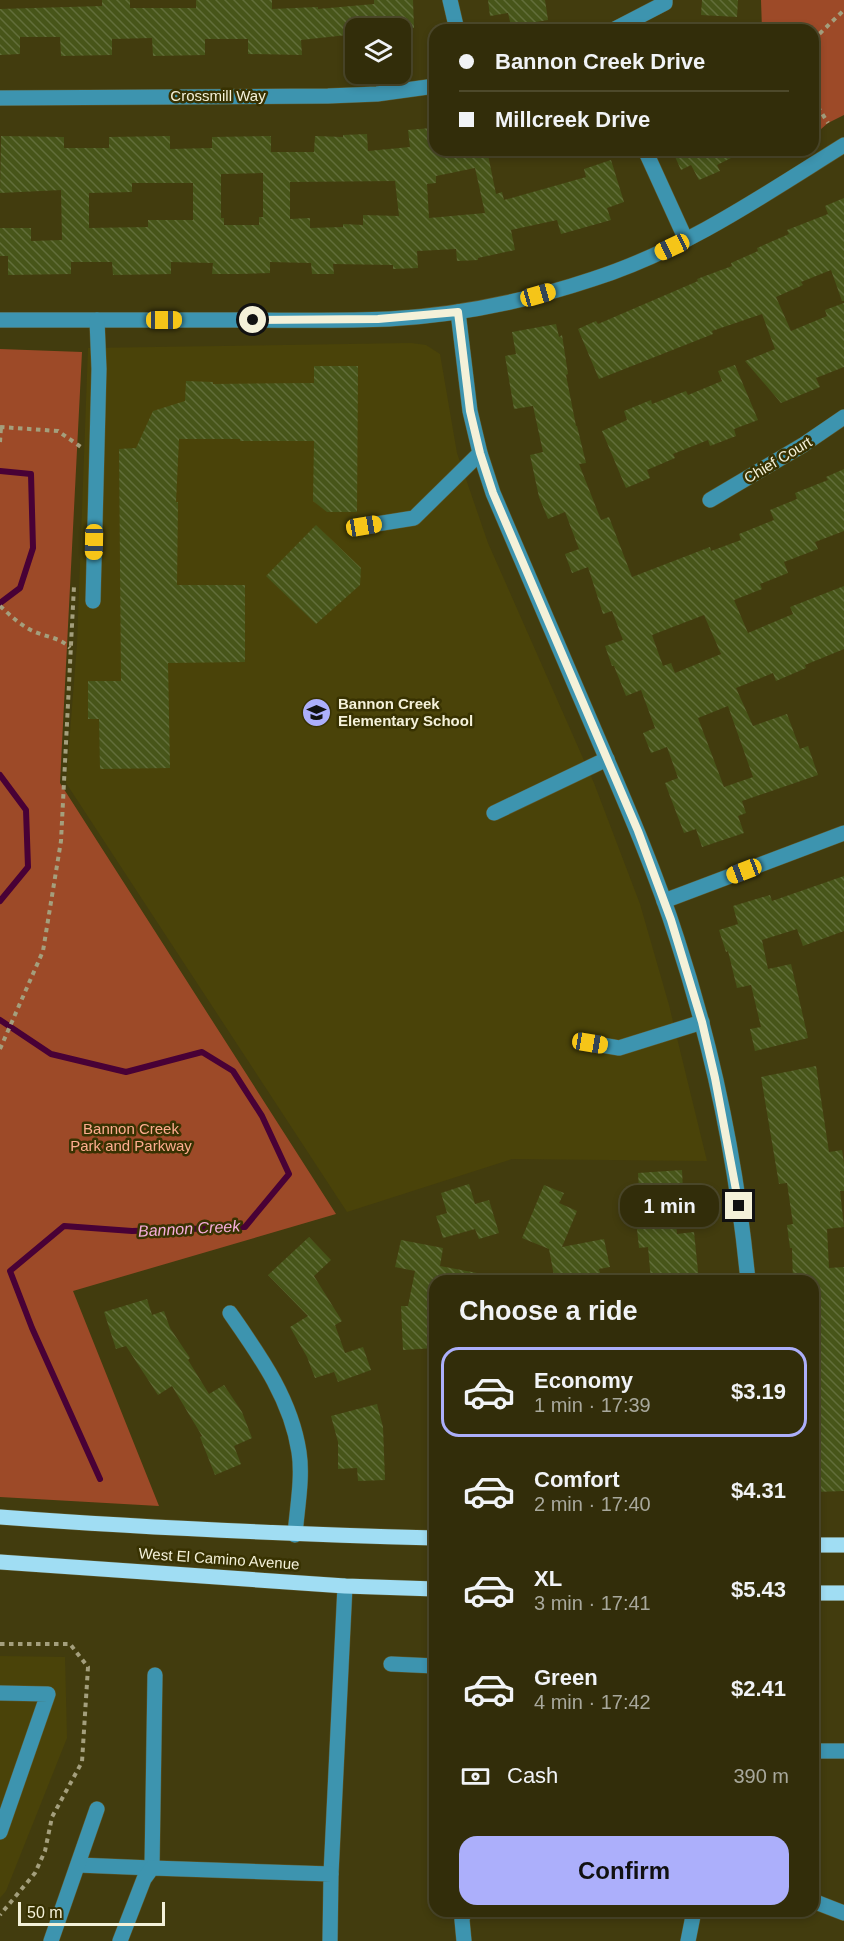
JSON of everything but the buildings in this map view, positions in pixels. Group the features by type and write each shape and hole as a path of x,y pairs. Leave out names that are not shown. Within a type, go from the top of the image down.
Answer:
{"main road":[{"name":"West El Camino Avenue","path":"0,1517 108,1525 429,1538"},
{"path":"819,1545 844,1545"},
{"name":"West El Camino Avenue","path":"0,1562 345,1586 429,1589"},
{"path":"819,1593 844,1593"}],"street":[{"path":"450,0 456,24"},
{"path":"625,24 665,3 665,0"},
{"name":"Crossmill Way","path":"0,98 328,96 377,94 429,87"},
{"path":"0,320 365,320 458,312 519,300 594,279 686,240 735,213 844,145"},
{"path":"648,156 686,240"},
{"path":"458,312 470,411 493,493 638,831 664,901 702,1022 732,1163 747,1275"},
{"path":"93,601 99,369 97,320"},
{"name":"Chief Court","path":"710,501 803,445 844,417"},
{"path":"364,526 414,518 480,453"},
{"path":"494,813 607,759"},
{"path":"664,901 844,833"},
{"path":"590,1043 619,1048 702,1022"},
{"path":"230,1313 281,1393 293,1422 300,1469 296,1534"},
{"path":"330,1941 345,1586"},
{"path":"391,1664 429,1666"},
{"path":"120,1941 144,1879 152,1868 155,1675"},
{"path":"0,1693 48,1694 0,1832"},
{"path":"819,1751 844,1751"},
{"path":"51,1941 97,1809"},
{"path":"78,1865 332,1874"},
{"path":"819,1903 844,1913"},
{"path":"464,1917 464,1941"},
{"path":"688,1941 693,1917"}],"path":[{"path":"819,34 844,10"},
{"path":"819,109 828,123"},
{"path":"0,442 1,427 58,431 82,447 81,458"},
{"path":"0,1048 43,951 59,852 74,584"},
{"path":"0,606 22,624 34,631 65,642 70,649"},
{"path":"0,1644 70,1644 88,1667 82,1762 52,1818 45,1851 35,1873 0,1915"}],"shaded area":[{"name":"Bannon Creek Elementary School","path":"411,343 426,345 440,354 457,453 488,543 594,783 640,904 669,1005 707,1161 512,1159 347,1212 66,783 77,644 88,348"},
{"path":"0,1656 65,1657 67,1738 6,1891 0,1898"}],"green space":[{"path":"761,0 844,0 844,115 819,131 819,24 762,24"},
{"name":"Bannon Creek Park and Parkway","path":"0,349 82,352 60,783 336,1214 73,1291 159,1506 0,1497"}],"waterway":[{"name":"Bannon Creek","path":"0,471 31,474 33,548 20,588 0,603"},
{"name":"Bannon Creek","path":"0,775 26,810 28,867 0,901"},
{"name":"Bannon Creek","path":"0,1020 51,1054 126,1072 202,1052 233,1071 262,1116 289,1174 245,1227 132,1231 64,1226 10,1271 32,1328 100,1479"}],"place":[{"name":"Bannon Creek Elementary School","path":"317,713"}],"route":[{"path":"253,320 378,319 458,312 470,411 480,453 493,493 638,831 664,901 702,1022 739,1206"}]}
